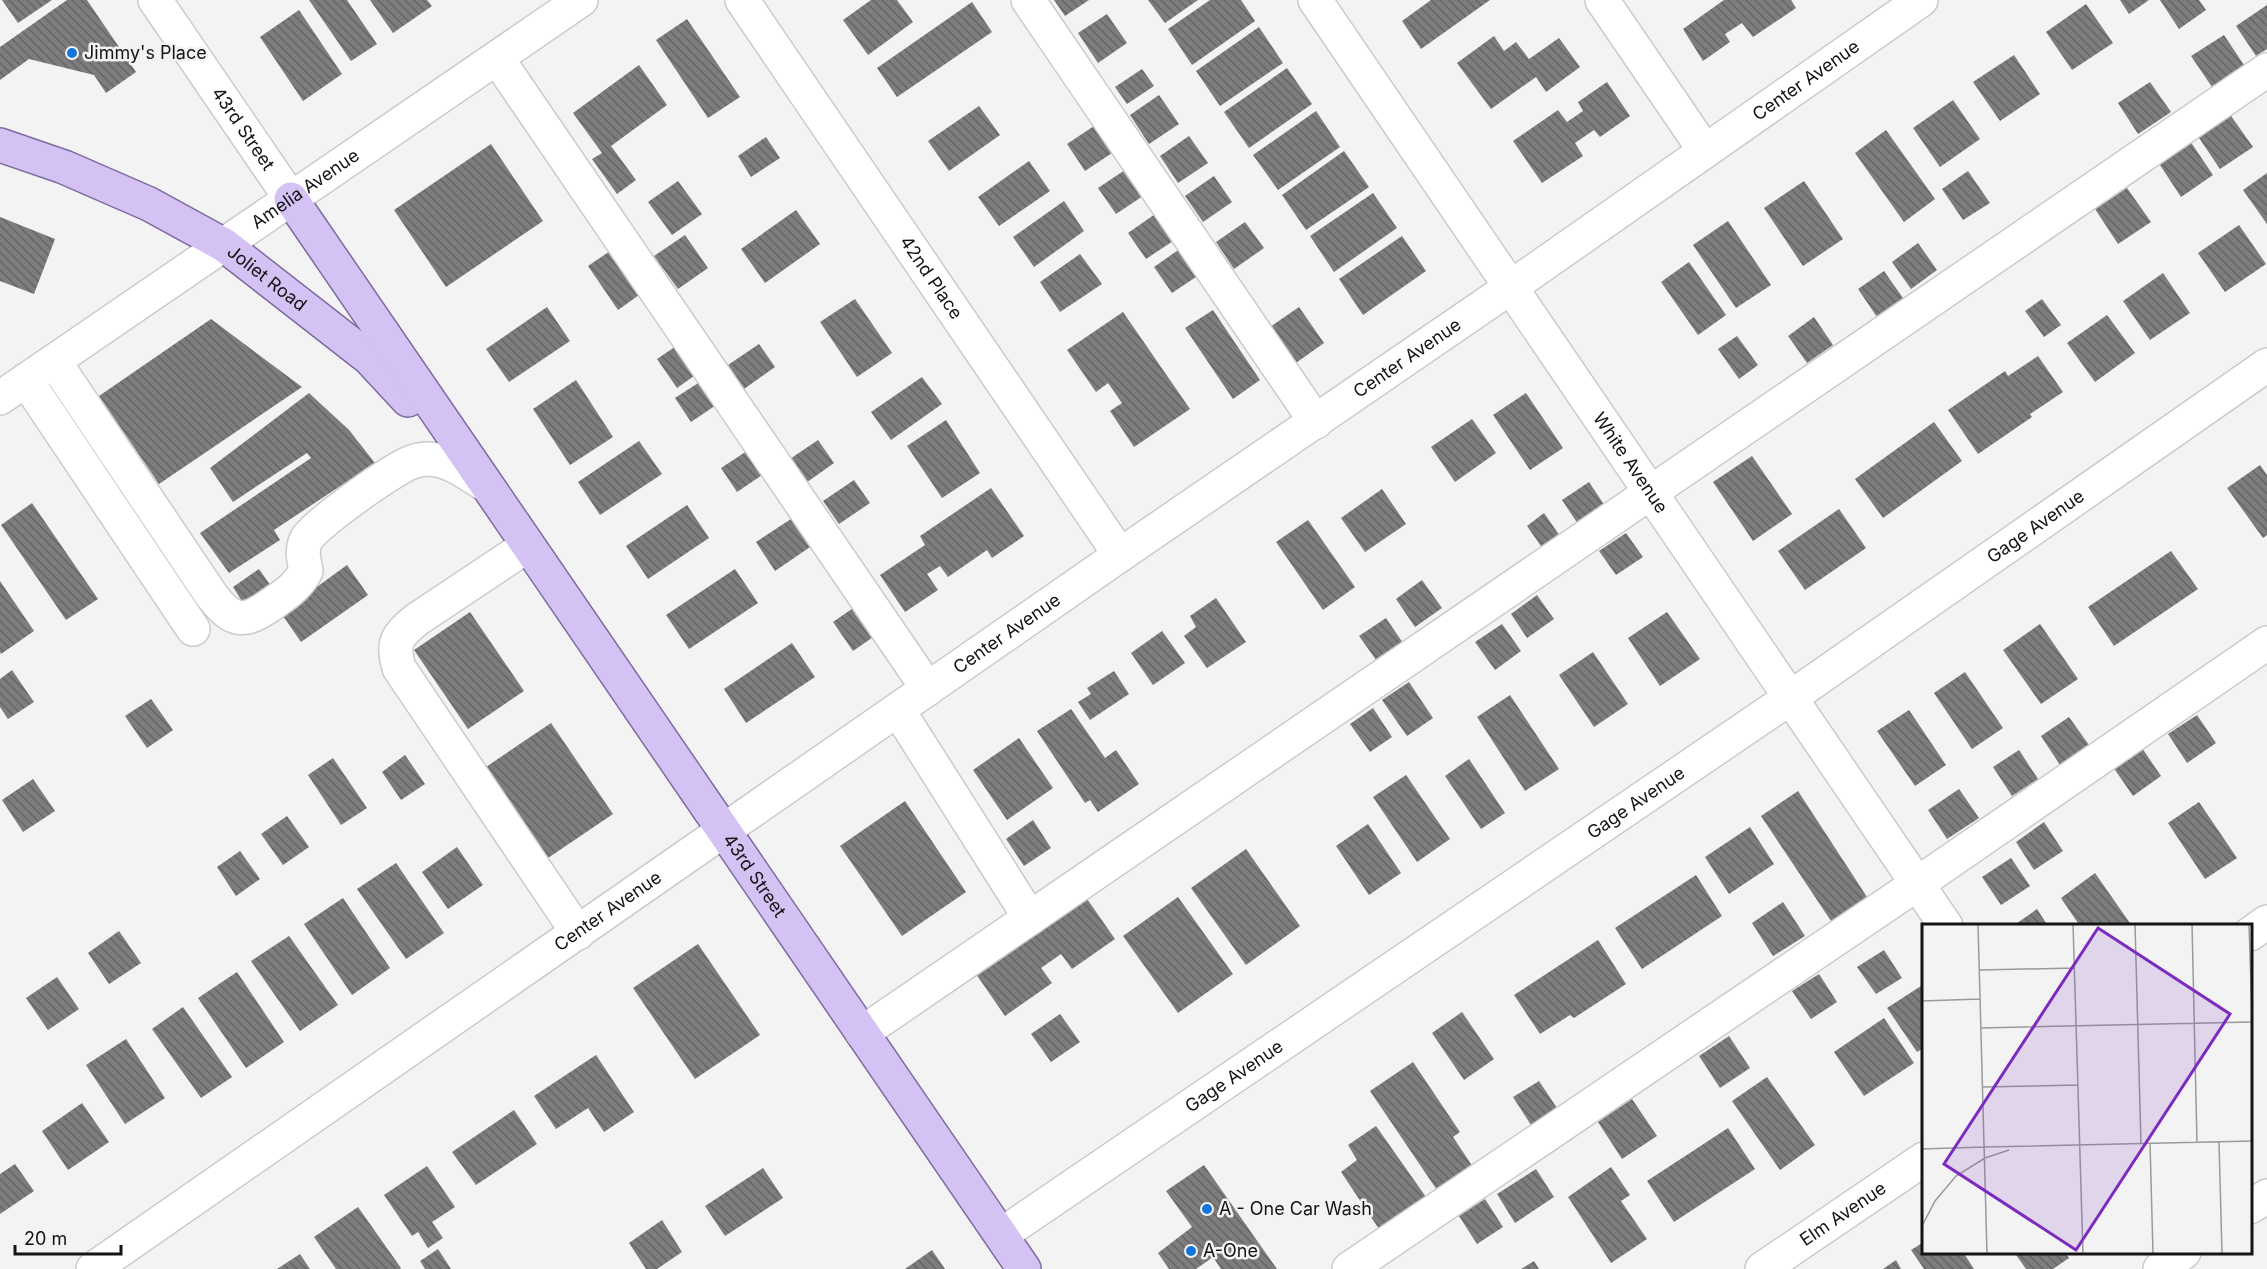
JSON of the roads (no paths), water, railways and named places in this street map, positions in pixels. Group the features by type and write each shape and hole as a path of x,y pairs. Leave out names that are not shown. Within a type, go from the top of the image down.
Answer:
{"main road":[{"name":"Joliet Road","path":"0,145 64,167 149,204 224,245 369,358 484,484"},
{"path":"291,199 484,484"},
{"name":"43rd Street","path":"484,484 1024,1269"}],"street":[{"name":"43rd Street","path":"154,0 291,199"},
{"name":"Amelia Avenue","path":"13,389 581,0"},
{"name":"42nd Place","path":"742,0 1120,555"},
{"path":"1028,0 1316,422"},
{"name":"White Avenue","path":"1314,0 1945,924"},
{"path":"1602,0 1705,151"},
{"name":"Center Avenue","path":"93,1269 1120,555 1511,287 1705,151 1900,6"},
{"path":"497,58 928,689"},
{"path":"862,1033 2267,70"},
{"path":"54,361 212,596 222,609 235,617 250,618 298,585 306,571 302,553 306,538 320,524 396,470 412,462 430,459 450,463 484,484"},
{"name":"Gage Avenue","path":"1001,1235 1790,698 2267,365"},
{"path":"13,389 193,629"},
{"path":"527,546 416,620 400,633 394,649 399,668 578,933"},
{"path":"1349,1269 1917,884 2267,643"},
{"path":"898,710 1030,918"},
{"path":"2252,933 2267,922"},
{"name":"Elm Avenue","path":"1762,1269 1922,1160"},
{"path":"2252,1206 2267,1196"}],"place":[{"name":"Jimmy's Place","path":"72,53"},
{"name":"A - One Car Wash","path":"1207,1209"},
{"name":"A-One","path":"1191,1251"}]}
